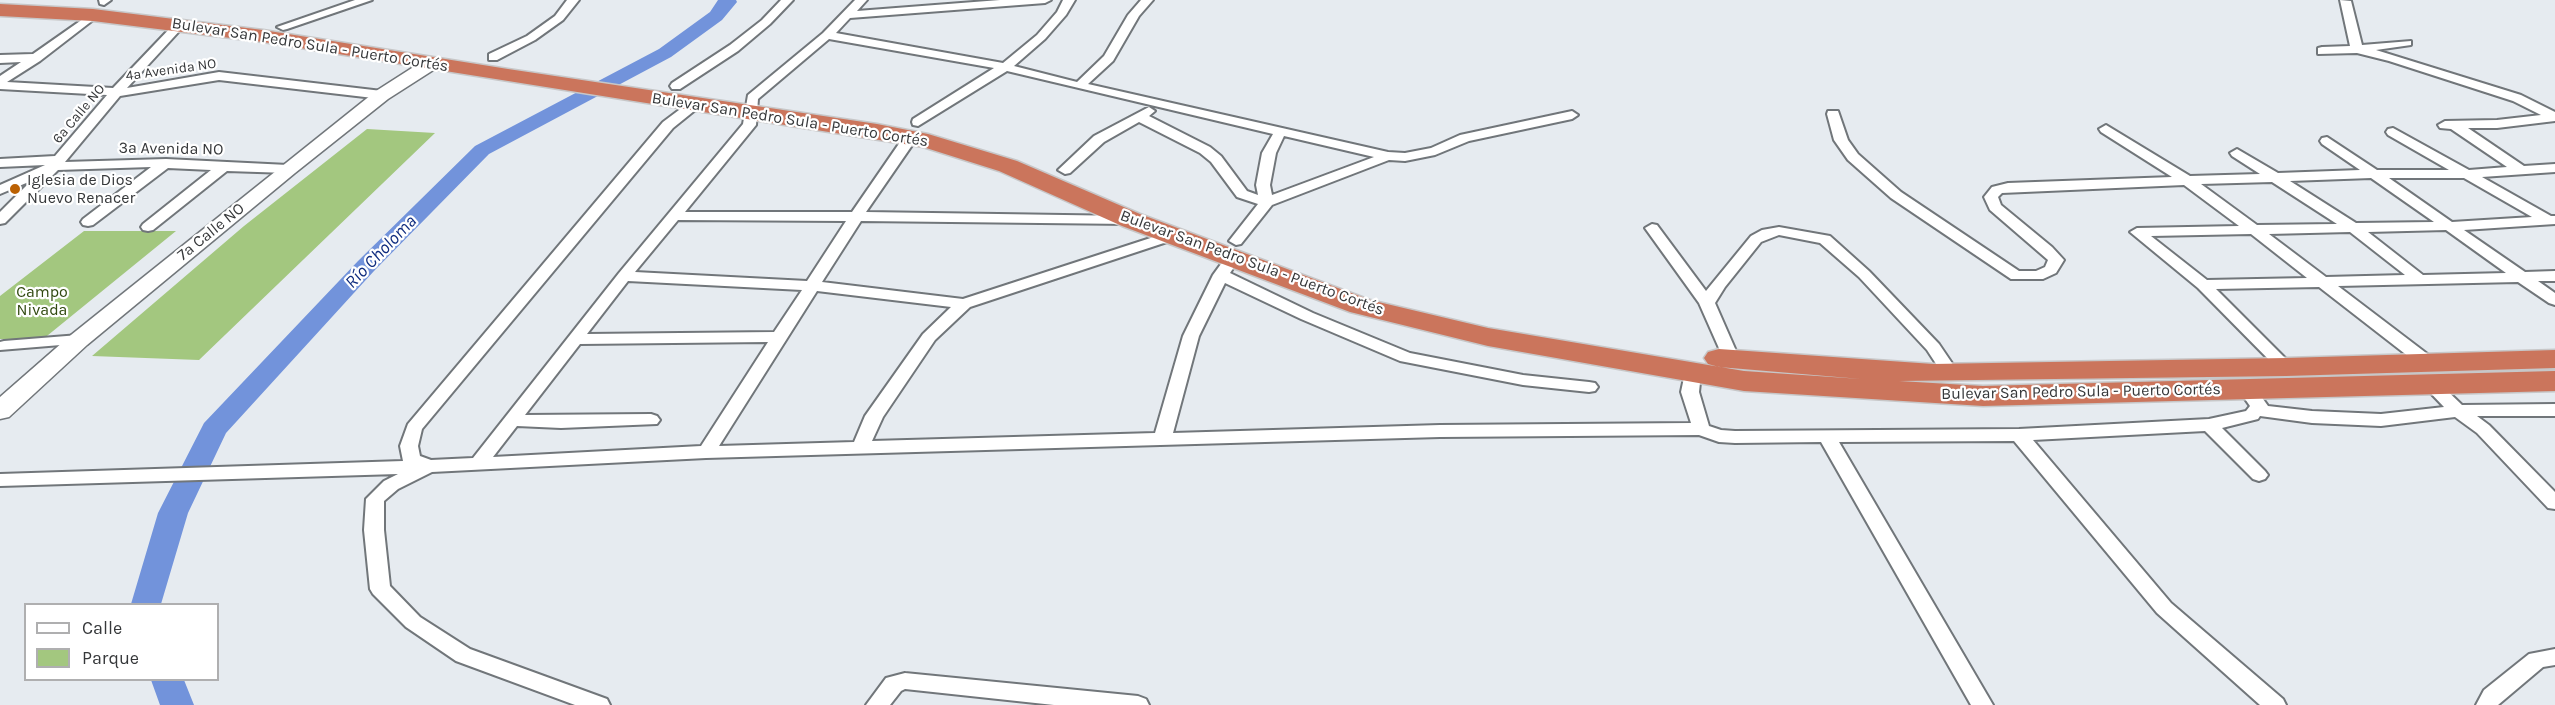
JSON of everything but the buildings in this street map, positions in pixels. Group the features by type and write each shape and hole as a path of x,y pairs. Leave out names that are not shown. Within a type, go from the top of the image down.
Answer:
{"highway":[{"name":"Bulevar San Pedro Sula - Puerto Cortés","path":"97,4 179,25 508,76 671,93 914,130 1029,156 1065,170 1229,258 1372,290 1494,323 1732,360 1881,371 2286,368 2429,373 2555,381"},
{"name":"Bulevar San Pedro Sula - Puerto Cortés","path":"0,10 97,4 283,27 493,57 671,93"},
{"name":"Bulevar San Pedro Sula - Puerto Cortés","path":"914,130 928,141 1008,166 1131,220 1360,306 1488,338 1693,373 1781,385 1983,396 2252,400 2429,373 2555,359"}],"street":[{"path":"283,27 366,0"},
{"path":"493,57 531,38 559,18 573,0"},
{"path":"429,466 411,459 409,446 414,428 668,125 671,93 735,48 787,0"},
{"path":"478,464 624,276 749,125 751,105 827,35 861,0"},
{"path":"844,15 1045,0"},
{"path":"706,452 914,130 1005,67 1041,37 1062,13 1069,0"},
{"path":"1079,86 1109,58 1134,15 1147,0"},
{"path":"2345,1 2357,50"},
{"path":"0,83 36,58 97,4"},
{"name":"6a Calle NO","path":"0,220 57,163 117,92 179,25"},
{"path":"827,35 1005,67 1160,105 1388,156 1405,157 1435,151 1465,138 1572,115"},
{"path":"2322,51 2357,50 2407,43"},
{"path":"2357,50 2471,82 2517,98 2555,117"},
{"path":"0,59 36,58"},
{"name":"7a Calle NO","path":"0,411 79,340 288,169 382,95 432,63"},
{"name":"4a Avenida NO","path":"0,83 117,92 136,91 219,76 382,95"},
{"path":"1065,170 1115,128 1160,105"},
{"path":"1833,114 1841,140 1853,157 1896,195 2016,276 2038,276 2051,270 2056,260 1995,207 1991,197 1997,190 2019,186 2376,174 2470,174 2555,168"},
{"path":"1140,117 1205,150 1216,159 1242,194 1267,202"},
{"path":"2522,171 2449,125 2497,124 2555,117"},
{"path":"2106,129 2188,181 2324,283 2429,373 2458,411 2484,429 2555,503"},
{"path":"1267,202 1263,185 1269,153 1280,132"},
{"path":"2393,132 2553,222"},
{"path":"2327,141 2555,300"},
{"path":"2237,153 2352,227 2419,279"},
{"path":"1162,440 1191,336 1229,258 1267,202 1388,156"},
{"name":"3a Avenida NO","path":"0,163 166,163 288,169"},
{"path":"0,190 57,163"},
{"path":"88,222 166,163"},
{"path":"148,227 224,166"},
{"path":"673,216 1131,220"},
{"path":"2286,368 2202,285 2137,232 2553,222"},
{"path":"1652,228 1707,303 1732,360"},
{"path":"1707,303 1718,285 1756,239 1767,232 1779,231 1825,238 1864,274 1933,347 1950,372"},
{"path":"624,276 813,286 964,304 1174,235"},
{"path":"1229,258 1307,316 1406,357 1523,380 1589,387"},
{"path":"2202,285 2555,276"},
{"path":"860,449 874,416 929,337 964,304"},
{"path":"576,339 779,337"},
{"path":"4,346 79,340"},
{"path":"1693,373 1690,392 1701,429"},
{"path":"0,480 379,468 706,452 1440,431 1701,429 1719,436 2019,435 2209,425 2252,415 2252,400 2312,417 2380,420 2458,411 2555,410"},
{"path":"514,420 561,422 651,420"},
{"path":"2209,425 2259,475"},
{"path":"2019,435 2164,608 2275,705"},
{"path":"1827,436 1982,705"},
{"path":"429,466 391,485 375,499 374,530 380,589 413,622 463,655 599,705"},
{"path":"2487,705 2492,696 2537,660 2555,657"},
{"path":"877,705 894,684 905,681 1138,705"}],"green space":[{"path":"367,129 435,133 199,360 92,356 244,226"},
{"name":"Campo Nivada","path":"84,231 176,231 42,340 0,339 0,296"}],"waterway":[{"name":"Río Choloma","path":"146,603 173,513 214,429 366,266 482,150 665,53 716,16 728,2 727,0"},
{"name":"Río Choloma","path":"168,681 177,705"}],"place":[{"name":"Iglesia de Dios Nuevo Renacer","path":"15,189"}]}
